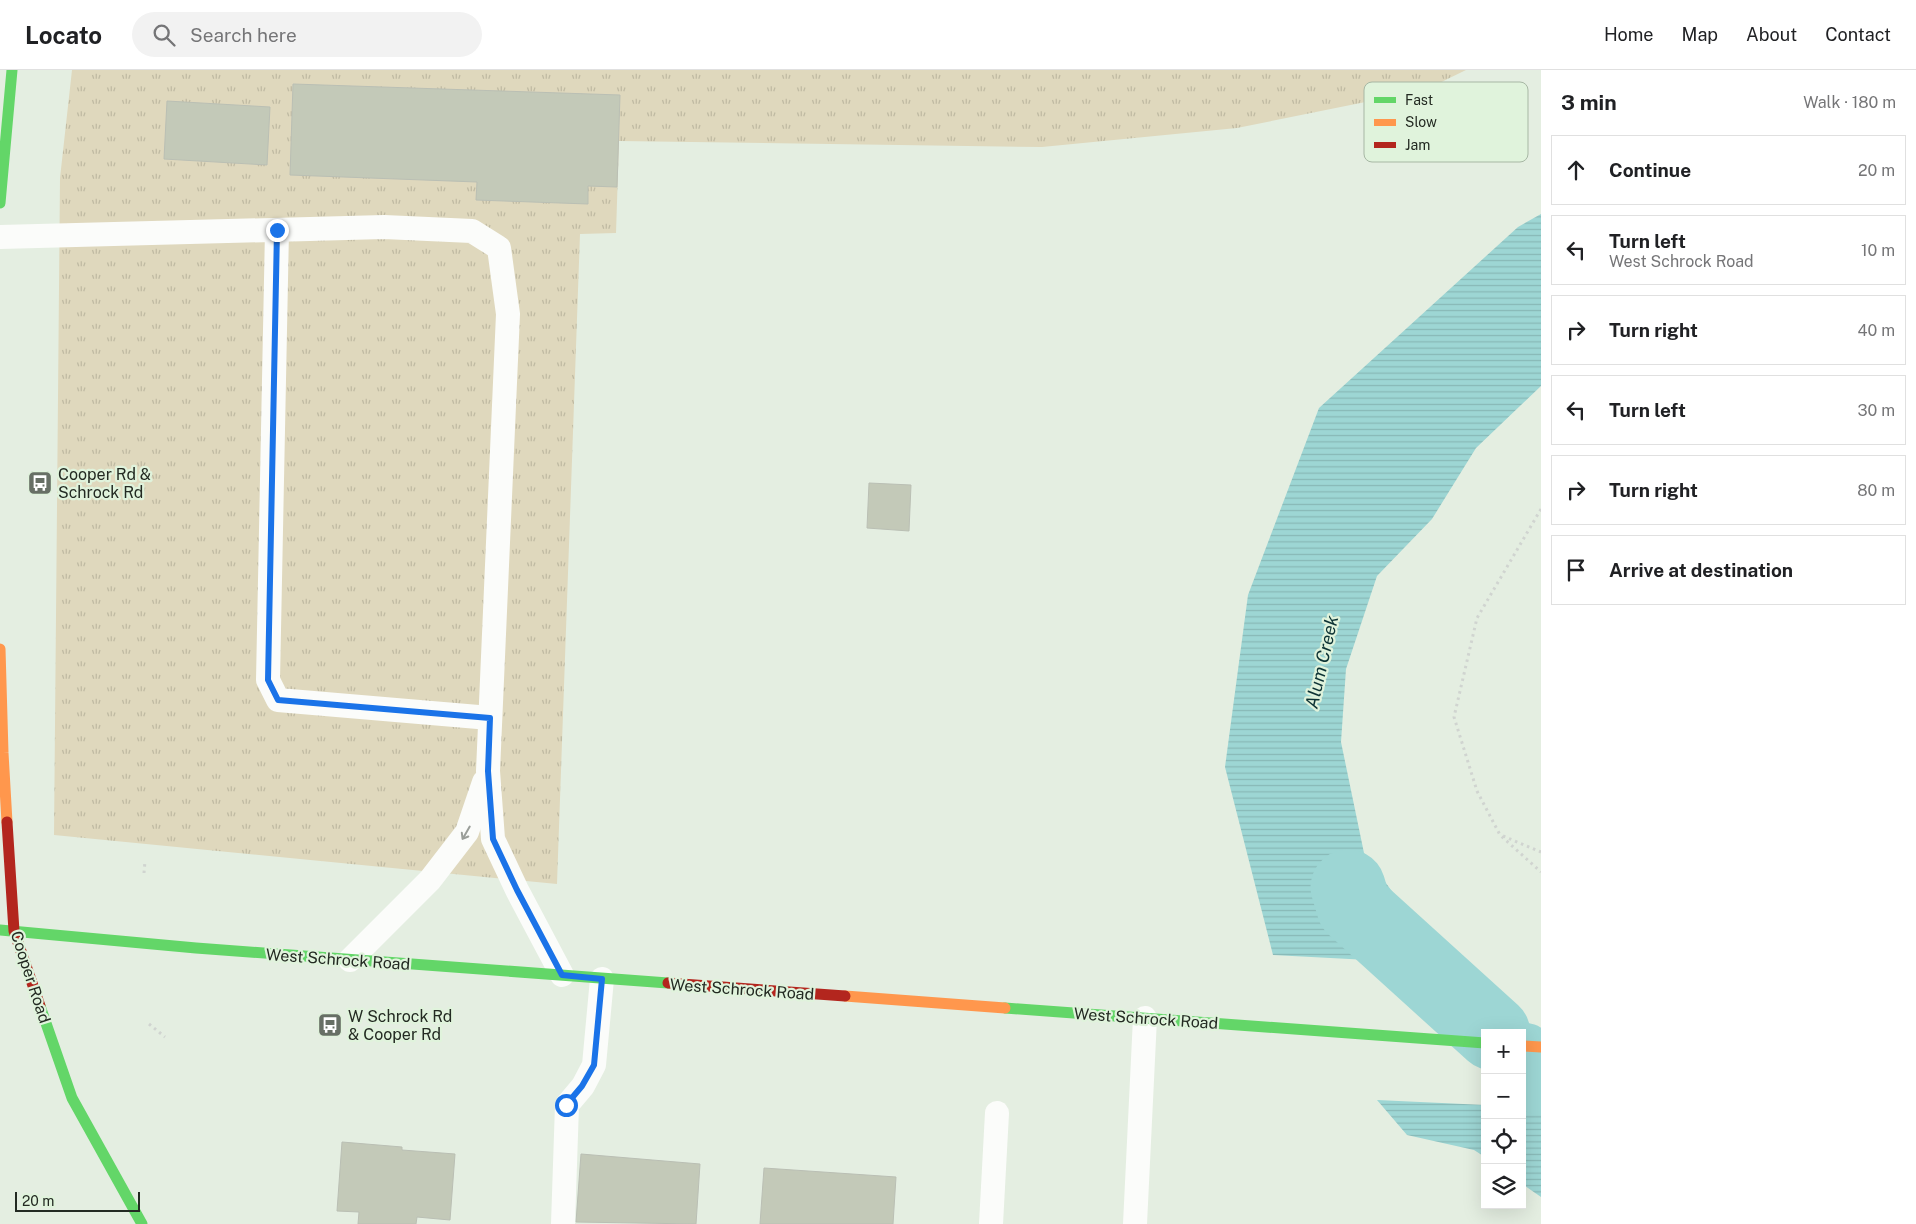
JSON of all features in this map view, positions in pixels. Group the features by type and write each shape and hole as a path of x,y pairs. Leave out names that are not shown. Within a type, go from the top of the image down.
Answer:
{"main road":[{"path":"0,203 12,70"},
{"name":"Cooper Road","path":"0,649 3,753 14,931 72,1098 142,1224"},
{"name":"West Schrock Road","path":"0,930 350,960 1481,1043"},
{"path":"1526,1046 1541,1047"}],"lane":[{"path":"0,237 384,227 472,231 499,248 508,314 488,771 493,839 562,975"},
{"path":"277,230 268,680 278,700 490,718"},
{"path":"350,960 430,880 468,832 488,771"},
{"path":"562,1224 566,1105 582,1086 594,1065 602,979"},
{"path":"1134,1224 1145,1018"},
{"path":"991,1224 997,1114"}],"path":[{"path":"1541,509 1477,618 1454,717 1477,792 1500,834 1541,872"},
{"path":"1500,834 1541,852"},
{"path":"144,873 145,861"},
{"path":"149,1024 165,1037"}],"green space":[{"path":"72,70 1466,70 1441,82 1364,82 1364,102 1237,128 1042,147 619,141 616,233 580,234 557,884 54,835 60,178"}],"water":[{"path":"1541,214 1541,386 1476,448 1432,519 1377,576 1346,669 1341,742 1364,853 1445,964 1273,955 1225,767 1248,595 1319,408 1518,227"},
{"path":"1377,1100 1481,1105 1481,1154 1474,1150 1407,1135"},
{"path":"1526,1107 1541,1108 1541,1197 1526,1187"}],"building":[{"path":"293,84 620,95 617,187 588,186 588,204 476,200 477,182 290,175"},
{"path":"167,101 270,107 267,165 164,159"},
{"path":"869,483 911,485 909,531 867,528"},
{"path":"342,1142 402,1147 402,1150 455,1154 450,1220 417,1217 416,1224 358,1224 359,1212 337,1211"},
{"path":"581,1154 700,1164 696,1224 576,1222"},
{"path":"764,1168 896,1177 893,1224 760,1224"}],"waterway":[{"name":"Alum Creek","path":"1348,887 1354,907 1489,1029"},
{"name":"Alum Creek","path":"1526,1064 1541,1077"}],"traffic: fast":[{"path":"0,203 12,70"},
{"path":"0,930 196,948 668,983"},
{"path":"40,1006 72,1098 142,1224"},
{"path":"1005,1008 1481,1043"}],"traffic: slow":[{"path":"0,649 7,822"},
{"path":"845,996 1005,1008"},
{"path":"1526,1046 1541,1047"}],"traffic: jam":[{"path":"7,822 14,931 40,1006"},
{"path":"668,983 845,996"}],"place":[{"name":"Cooper Rd & Schrock Rd","path":"40,483"},
{"name":"W Schrock Rd & Cooper Rd","path":"330,1025"}],"route":[{"path":"277,230 268,680 278,700 490,718 488,771 493,839 517,890 562,975 602,979 594,1065 582,1086 566,1105"}]}
